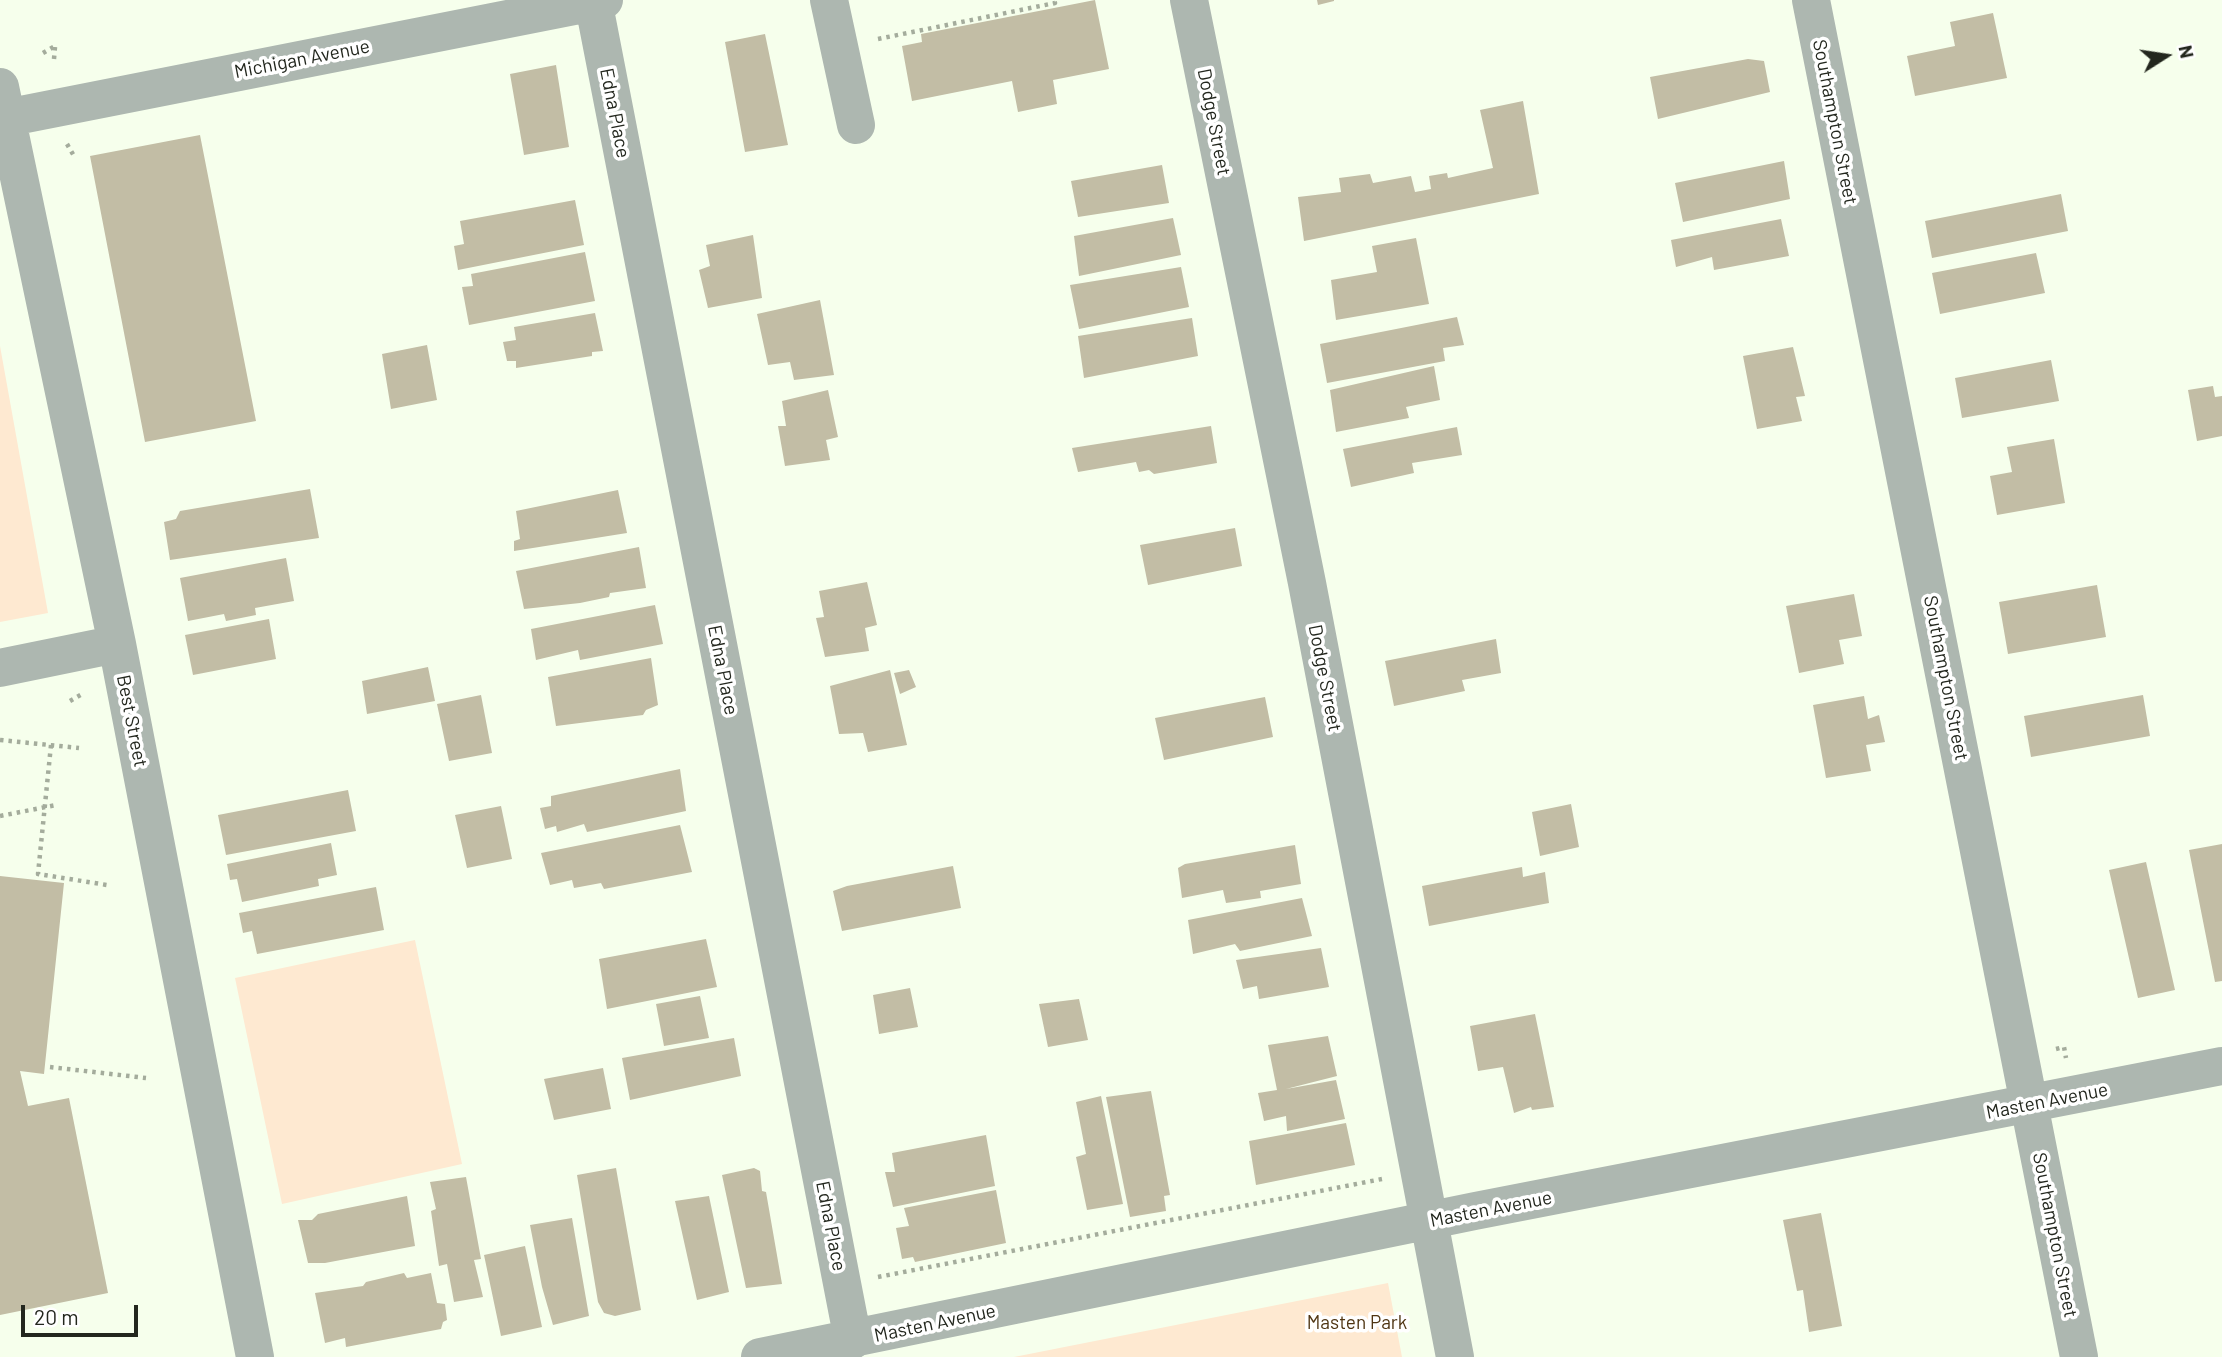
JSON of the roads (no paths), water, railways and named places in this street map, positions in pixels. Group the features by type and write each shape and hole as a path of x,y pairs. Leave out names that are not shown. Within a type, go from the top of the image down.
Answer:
{"street":[{"path":"829,0 856,125"},
{"name":"Dodge Street","path":"1189,0 1305,569 1455,1357"},
{"name":"Southampton Street","path":"1811,0 2079,1357"},
{"name":"Michigan Avenue","path":"2,108 596,1"},
{"name":"Edna Place","path":"596,1 853,1340"},
{"name":"Best Street","path":"2,108 117,644 255,1357"},
{"path":"0,668 117,644"},
{"name":"Masten Avenue","path":"760,1357 1428,1221 2222,1066"}],"park label":[{"name":"Masten Park","path":"1357,1323"}]}
